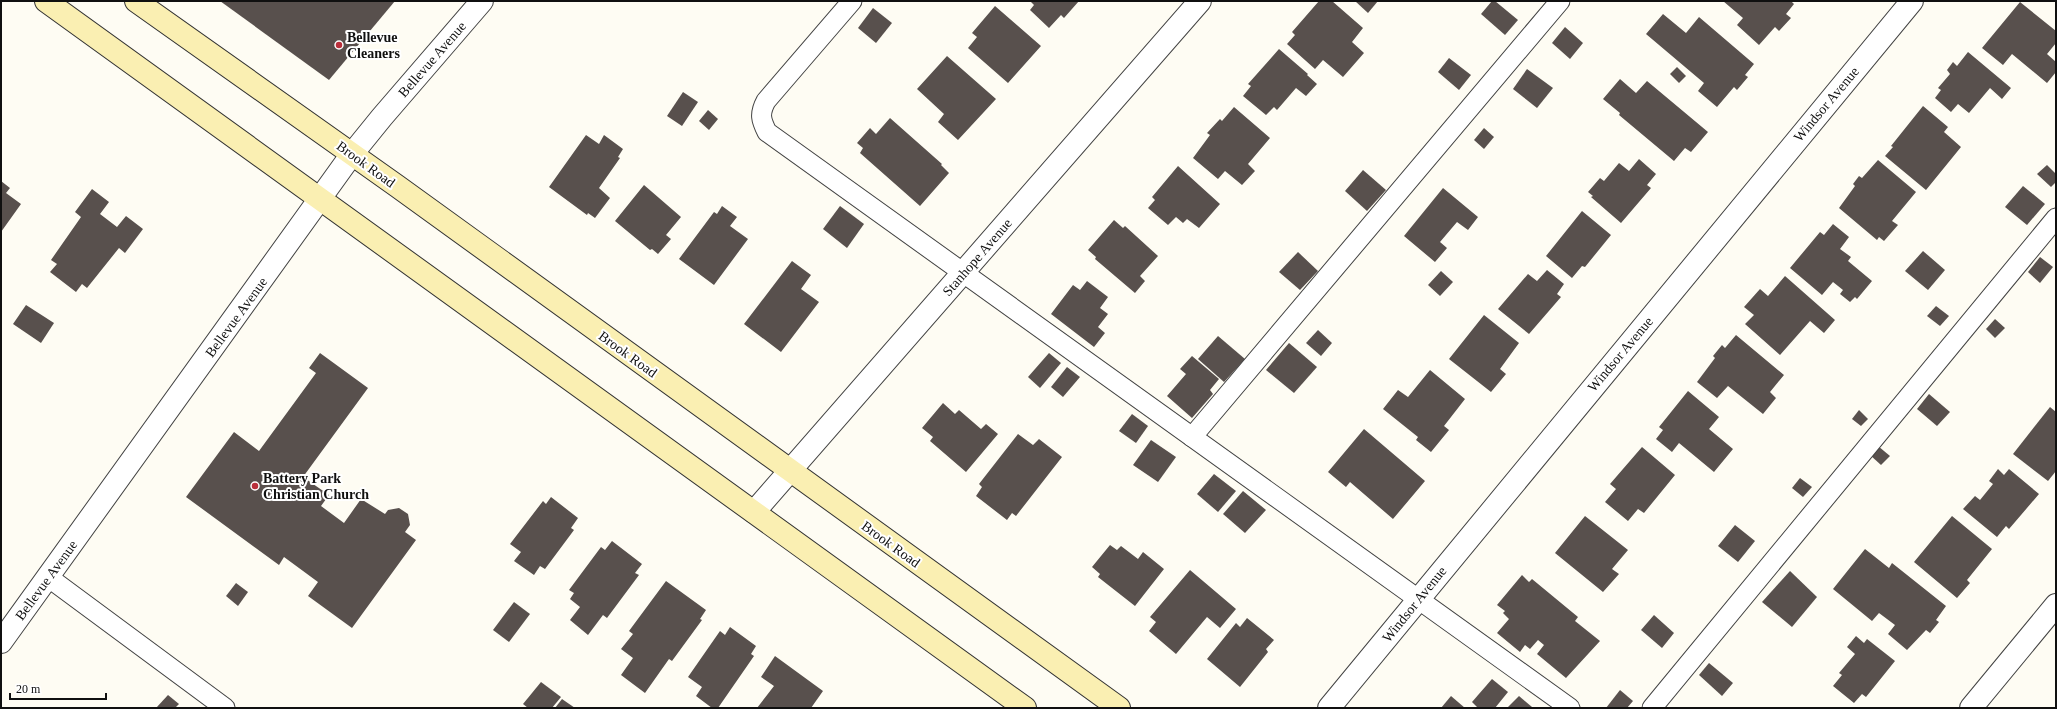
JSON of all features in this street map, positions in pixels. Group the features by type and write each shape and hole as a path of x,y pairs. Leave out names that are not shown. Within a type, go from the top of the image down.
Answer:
{"main road":[{"path":"46,1 1025,708"},
{"name":"Brook Road","path":"136,1 352,154 1119,708"}],"street":[{"name":"Bellevue Avenue","path":"1,642 352,154 482,1"},
{"name":"Stanhope Avenue","path":"754,512 789,470 1200,1"},
{"name":"Windsor Avenue","path":"1329,708 1912,1"},
{"path":"1971,708 2056,605"}],"lane":[{"path":"852,1 766,101 761,110 761,119 767,132 1570,708"},
{"path":"1192,438 1560,1"},
{"path":"1652,708 2056,218"},
{"path":"48,577 226,708"}],"building":[{"path":"220,1 395,1 329,80"},
{"path":"1030,1 1079,1 1064,18 1061,15 1049,28 1030,10 1034,5"},
{"path":"1319,1 1332,1 1363,28 1352,42 1364,53 1343,77 1323,60 1315,69 1287,44 1295,35 1292,32"},
{"path":"1355,1 1378,1 1368,13"},
{"path":"1492,1 1495,1 1518,20 1505,35 1481,14"},
{"path":"1723,1 1791,1 1794,4 1786,14 1791,18 1779,31 1775,27 1759,45 1737,25 1743,18"},
{"path":"2020,2 2056,31 2056,43 2047,54 2056,62 2056,72 2047,83 2012,54 2003,65 1982,48"},
{"path":"995,6 1041,46 1008,83 968,48 977,37 972,33"},
{"path":"873,8 892,23 876,43 858,28"},
{"path":"1663,14 1686,33 1699,17 1754,64 1745,75 1748,77 1737,90 1734,87 1717,107 1698,91 1704,83 1646,34"},
{"path":"1565,27 1583,43 1570,59 1552,43"},
{"path":"1279,49 1308,74 1307,75 1317,84 1306,96 1296,88 1277,110 1274,107 1266,115 1243,96 1251,86 1248,84"},
{"path":"1968,52 2011,88 2002,99 1990,88 1969,113 1958,104 1951,112 1935,98 1941,90 1938,88 1950,74 1947,70 1953,62 1957,66"},
{"path":"947,56 996,99 958,140 938,122 944,114 917,89"},
{"path":"1449,58 1471,75 1459,90 1438,72"},
{"path":"1677,67 1686,76 1679,83 1670,74"},
{"path":"1527,69 1553,88 1537,108 1513,89"},
{"path":"1620,79 1636,93 1647,81 1708,132 1691,152 1685,148 1674,161 1619,115 1620,113 1603,99"},
{"path":"683,92 698,102 682,126 667,116"},
{"path":"1923,106 1948,127 1944,132 1961,147 1926,190 1885,156 1893,147 1891,146"},
{"path":"1234,107 1270,138 1248,164 1255,171 1242,185 1225,171 1218,179 1193,158 1210,135 1207,133 1220,119 1222,121"},
{"path":"708,110 718,119 709,130 699,121"},
{"path":"890,118 942,164 941,165 949,173 920,206 860,153 863,148 857,143 870,128 876,134"},
{"path":"1484,128 1494,137 1484,149 1474,140"},
{"path":"586,135 599,144 604,135 623,149 618,157 620,158 599,188 610,198 595,218 588,213 587,215 549,187"},
{"path":"1639,159 1656,174 1647,185 1651,188 1621,223 1591,197 1593,196 1588,192 1600,178 1604,181 1619,163 1629,171"},
{"path":"1878,160 1916,192 1892,221 1898,225 1884,241 1879,237 1877,240 1839,208 1855,186 1853,184 1859,176 1862,178"},
{"path":"2047,165 2056,174 2056,182 2051,187 2037,174"},
{"path":"1178,166 1220,204 1199,228 1187,219 1183,223 1176,217 1168,225 1148,208 1155,200 1152,197"},
{"path":"1363,170 1386,190 1367,211 1345,191"},
{"path":"1,181 10,188 6,193 21,204 1,232"},
{"path":"644,185 681,217 666,235 671,239 658,254 652,249 650,250 615,221"},
{"path":"2023,186 2045,204 2027,225 2005,207"},
{"path":"1443,188 1478,217 1468,230 1457,222 1440,242 1447,248 1435,262 1404,236"},
{"path":"92,189 109,202 100,214 117,227 126,216 143,229 125,253 119,248 87,288 82,284 76,292 50,272 57,264 51,260 81,217 75,212"},
{"path":"722,206 737,217 730,226 748,239 714,285 679,259 714,212 717,214"},
{"path":"840,206 864,224 847,248 823,229"},
{"path":"1582,211 1611,235 1585,267 1582,266 1572,278 1546,256"},
{"path":"1114,220 1123,228 1125,226 1158,256 1140,276 1145,281 1135,293 1095,259 1096,257 1088,250"},
{"path":"1833,224 1849,237 1840,249 1851,257 1848,261 1872,281 1857,299 1855,297 1850,302 1840,294 1843,290 1833,282 1822,295 1790,268 1820,232 1824,235"},
{"path":"1923,251 1945,270 1928,290 1905,271"},
{"path":"1298,252 1318,271 1300,290 1279,272"},
{"path":"2040,257 2053,267 2040,283 2028,272"},
{"path":"792,261 811,275 801,289 819,302 781,352 744,324"},
{"path":"1547,270 1564,284 1557,294 1561,297 1529,334 1498,309 1528,274 1537,281"},
{"path":"1441,271 1453,282 1440,296 1428,285"},
{"path":"1785,276 1835,320 1824,333 1810,321 1780,355 1745,324 1754,315 1744,307 1760,289 1768,296"},
{"path":"1087,281 1108,297 1100,308 1108,314 1098,327 1105,333 1094,347 1051,314 1073,285 1080,290"},
{"path":"26,305 54,323 41,343 13,324"},
{"path":"1936,306 1949,316 1940,326 1927,316"},
{"path":"1484,315 1519,343 1500,369 1506,374 1491,392 1449,359"},
{"path":"1995,319 2005,328 1995,338 1986,329"},
{"path":"1318,330 1332,343 1321,356 1306,343"},
{"path":"1736,335 1784,375 1770,392 1776,398 1763,414 1728,386 1717,398 1697,382 1715,358 1713,356 1722,345 1725,348"},
{"path":"1218,336 1245,359 1224,382 1198,359"},
{"path":"1289,343 1317,367 1294,393 1266,370"},
{"name":"Battery Park Christian Church","path":"320,353 368,388 303,477 329,495 321,506 344,523 361,499 385,514 388,510 399,508 408,514 410,525 405,532 416,540 352,628 308,596 318,582 284,557 279,565 186,497 234,432 259,451 316,373 309,368"},
{"path":"1049,353 1061,363 1040,388 1028,377"},
{"path":"1192,356 1219,379 1210,390 1213,394 1192,418 1167,396 1186,374 1180,369"},
{"path":"1067,367 1080,377 1063,397 1051,387"},
{"path":"1430,370 1465,399 1444,426 1449,430 1431,452 1416,440 1418,437 1383,409 1398,390 1408,397"},
{"path":"1688,391 1719,417 1709,429 1733,449 1714,472 1679,443 1672,452 1656,439 1663,430 1659,427"},
{"path":"1929,394 1950,412 1937,426 1917,409"},
{"path":"943,403 955,414 959,410 981,429 986,424 998,434 966,472 930,441 933,437 922,428"},
{"path":"2050,407 2056,412 2056,471 2048,481 2013,454"},
{"path":"1859,410 1868,419 1861,426 1852,419"},
{"path":"1132,414 1148,426 1136,443 1119,431"},
{"path":"1364,429 1425,481 1393,519 1350,482 1346,487 1328,472"},
{"path":"1018,434 1033,445 1039,439 1062,457 1016,516 1012,513 1007,520 976,496 982,487 979,484"},
{"path":"1151,440 1176,457 1158,482 1133,465"},
{"path":"1878,446 1890,456 1881,465 1870,455"},
{"path":"1642,447 1675,475 1644,513 1638,509 1628,521 1605,502 1616,489 1610,484"},
{"path":"1998,469 2004,475 2009,469 2039,494 2009,529 2006,526 1997,537 1963,509 1975,496 1980,500 1993,484 1989,481"},
{"path":"1214,474 1236,491 1218,512 1197,494"},
{"path":"1800,478 1812,487 1803,497 1792,488"},
{"path":"1243,491 1266,510 1245,533 1223,514"},
{"path":"551,497 578,518 571,528 574,530 545,569 540,566 534,575 514,561 521,552 510,544 543,501 546,504"},
{"path":"1585,516 1628,550 1612,569 1619,574 1603,592 1555,553"},
{"path":"1952,516 1992,549 1967,580 1970,583 1957,598 1914,562"},
{"path":"1735,525 1755,541 1738,562 1718,546"},
{"path":"612,541 642,564 635,573 639,575 607,618 603,615 588,635 570,620 580,607 570,599 574,593 569,590 601,547 605,550"},
{"path":"1110,545 1117,550 1121,546 1138,559 1143,552 1164,569 1135,606 1098,577 1100,574 1092,567"},
{"path":"1865,549 1889,568 1892,563 1946,606 1936,620 1939,622 1930,633 1926,630 1907,650 1888,634 1895,625 1879,613 1872,621 1833,589"},
{"path":"1190,570 1236,609 1220,628 1207,617 1176,654 1149,631 1156,622 1150,617"},
{"path":"1790,571 1817,597 1792,627 1762,602"},
{"path":"1522,575 1529,582 1532,579 1578,617 1575,621 1600,641 1566,678 1537,654 1544,645 1538,640 1530,649 1525,645 1520,652 1497,633 1509,619 1503,613 1505,611 1497,605"},
{"path":"666,581 706,610 700,619 702,620 672,661 669,659 645,693 621,675 633,658 621,649 633,634 629,631"},
{"path":"236,583 248,592 238,606 226,596"},
{"path":"514,602 530,614 509,642 493,630"},
{"path":"1654,615 1674,633 1662,648 1641,630"},
{"path":"1247,618 1274,640 1266,649 1268,652 1240,687 1207,659 1236,623 1240,627"},
{"path":"730,627 756,646 751,654 754,656 718,708 712,708 696,696 702,687 688,677 720,631 725,635"},
{"path":"1856,636 1864,643 1867,639 1895,661 1866,697 1862,694 1854,703 1833,686 1842,675 1839,673 1855,654 1847,647"},
{"path":"775,656 823,691 811,708 757,708 774,686 761,677"},
{"path":"1709,663 1733,683 1722,696 1699,675"},
{"path":"1492,679 1508,692 1495,708 1478,708 1472,702"},
{"path":"541,682 561,697 552,708 528,708 523,704"},
{"path":"1620,690 1633,701 1627,708 1606,708"},
{"path":"168,695 179,704 175,708 156,708"},
{"path":"1451,696 1465,708 1441,708"},
{"path":"1519,696 1532,707 1507,708"},
{"path":"562,699 575,708 555,708"}],"place":[{"name":"Bellevue Cleaners","path":"339,45"},
{"name":"Battery Park Christian Church","path":"255,486"}]}
